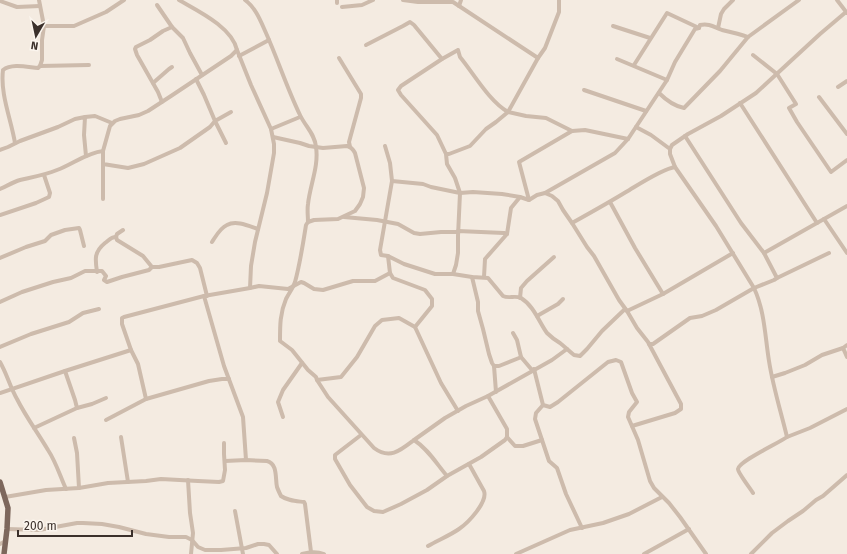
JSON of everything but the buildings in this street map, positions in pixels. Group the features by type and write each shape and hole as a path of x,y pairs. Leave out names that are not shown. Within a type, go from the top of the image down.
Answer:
{"main road":[{"path":"0,482 8,508 7,529 3,542 4,554"}],"street":[{"path":"39,0 44,26 42,60 40,66"},
{"path":"44,26 74,26 106,12 124,0"},
{"path":"179,0 226,31 236,46 273,137 274,153 267,193 255,242 251,266 250,288"},
{"path":"342,7 373,0"},
{"path":"403,0 418,2 453,2 538,58"},
{"path":"459,6 461,0"},
{"path":"446,154 470,146 486,129 508,112 545,48 560,12 559,0"},
{"path":"718,28 721,14 733,0"},
{"path":"659,93 666,100 676,106 684,108 720,71 748,37 799,0"},
{"path":"787,437 772,378 759,299 733,253 675,167 670,150 672,145 685,136 721,116 756,93 820,34 847,13 837,0"},
{"path":"0,1 17,7 40,6"},
{"path":"247,1 258,17 269,40 300,117 315,139 316,147 317,160 308,204 308,222 294,286 287,297 281,313 280,341 292,350 308,370 316,377 328,397 361,435 380,453 393,453 404,448 458,410 496,392 552,360 567,349"},
{"path":"157,5 172,27 183,38 202,75"},
{"path":"634,65 667,13 699,28"},
{"path":"366,45 410,22 414,24 442,59"},
{"path":"529,200 537,195 545,193 616,153 628,139 659,93 675,62 695,29 699,28 700,25 706,24 748,37"},
{"path":"613,26 650,38"},
{"path":"162,102 135,49 136,47 172,27"},
{"path":"239,56 269,40"},
{"path":"103,199 103,151 112,123 120,119 140,115 231,56 237,50"},
{"path":"453,274 458,253 460,193 455,178 447,164 446,154 437,135 401,95 398,90 401,86 458,50 460,58 489,95 502,108 508,112 546,118 572,132"},
{"path":"754,55 777,74 796,104 789,108 831,172 847,160"},
{"path":"308,222 344,217 355,211 363,196 364,188 354,149 350,146 349,142 361,94 339,58"},
{"path":"617,59 667,80"},
{"path":"15,143 2,90 3,70 6,67 14,66 38,68 40,66 89,65"},
{"path":"153,83 172,67"},
{"path":"196,79 226,143"},
{"path":"838,87 847,82"},
{"path":"584,90 646,112"},
{"path":"819,97 847,134"},
{"path":"740,103 817,223"},
{"path":"103,164 128,168 144,164 180,148 210,127 215,121 231,112"},
{"path":"0,150 74,119 95,116 112,123"},
{"path":"85,117 84,135 86,156"},
{"path":"271,129 300,117"},
{"path":"636,126 651,135 670,150"},
{"path":"529,200 518,162 572,132 585,130 628,139"},
{"path":"685,136 741,223 764,253 777,278"},
{"path":"273,137 323,148 350,146"},
{"path":"385,146 390,162 392,181 380,250 381,255 388,256 404,264 435,274 453,274 490,279 503,296 506,298 516,296 528,305 538,316 548,333 577,356 580,356 587,349 607,325 626,310 663,294 733,253"},
{"path":"0,189 19,181 44,175 86,156 103,151"},
{"path":"572,222 669,168 675,167"},
{"path":"0,215 49,198 50,193 44,175"},
{"path":"392,181 424,184 460,193 473,192 520,197 529,200"},
{"path":"545,193 558,201 594,256 619,300 649,344 681,404 681,409 675,413 632,426"},
{"path":"484,277 485,259 507,234 511,208 520,197"},
{"path":"610,202 635,248 663,294"},
{"path":"764,253 847,206"},
{"path":"344,217 385,221 398,224 414,233 420,234 458,231 507,234"},
{"path":"824,219 847,253"},
{"path":"212,242 218,233 227,225 232,223 238,223 258,229"},
{"path":"0,258 44,241 51,235 77,228 80,230 84,246"},
{"path":"97,272 95,257 99,248 112,237 116,237 117,234 123,230"},
{"path":"116,237 121,243 143,256 152,266 159,267 192,260 197,263 200,268 224,366 238,413 242,417 246,460"},
{"path":"649,344 655,343 690,318 702,316 716,310 754,288 829,253"},
{"path":"388,256 390,273 393,278 425,290 432,299 432,306 414,327"},
{"path":"520,298 522,288 527,281 554,257"},
{"path":"0,302 22,292 71,278 85,271 102,271 106,276 104,280 107,282 149,270 152,266"},
{"path":"146,399 138,364 131,350 122,324 122,318 206,296 250,288 265,286 288,288 301,282 314,289 322,290 353,281 375,281 390,273"},
{"path":"472,277 489,354 494,366 496,392"},
{"path":"538,316 558,304 563,299"},
{"path":"0,348 31,334 69,322 83,313 99,309"},
{"path":"317,380 341,378 357,357 375,326 382,320 399,318 414,327 441,383 458,410"},
{"path":"513,333 521,356 533,370 543,405"},
{"path":"772,378 845,346 847,357"},
{"path":"0,392 131,350"},
{"path":"494,366 499,366 521,356"},
{"path":"543,405 550,407 558,402 608,362 616,360 621,362 636,400 636,404 628,414 638,440 650,481 654,488 669,503 690,529 706,554"},
{"path":"0,362 11,389 49,450 66,489"},
{"path":"283,417 278,402 283,390 302,363"},
{"path":"65,371 77,408"},
{"path":"106,420 146,399 209,381 229,379"},
{"path":"361,435 335,455 335,457 350,485 367,507 374,511 383,512 428,490 447,476 469,464 505,440 508,433 507,429 488,396"},
{"path":"34,428 77,408 106,398"},
{"path":"543,405 534,417 549,461 557,468 566,494 582,528"},
{"path":"753,493 740,475 738,470 739,466 753,456 777,444 787,437 810,428 847,409"},
{"path":"121,437 128,482"},
{"path":"507,437 515,446 523,446 542,440"},
{"path":"74,438 77,453 79,488"},
{"path":"414,440 430,454 447,476"},
{"path":"5,497 46,490 162,479 219,482 223,481 225,470 224,443"},
{"path":"225,461 269,461 272,464 276,476 277,487 281,496 297,502 304,502 305,504 311,552"},
{"path":"428,546 458,530 478,509 484,499 484,491 469,464"},
{"path":"751,554 772,533 823,496 847,476"},
{"path":"188,480 193,533 191,554"},
{"path":"516,554 570,530 614,520 662,497"},
{"path":"235,511 243,554"},
{"path":"7,529 39,530 83,523 119,527 146,534 169,537 186,537 192,540 198,547 205,550 242,548 264,544 269,545 277,554"},
{"path":"644,554 690,529"},
{"path":"302,554 311,552 324,554"}]}
